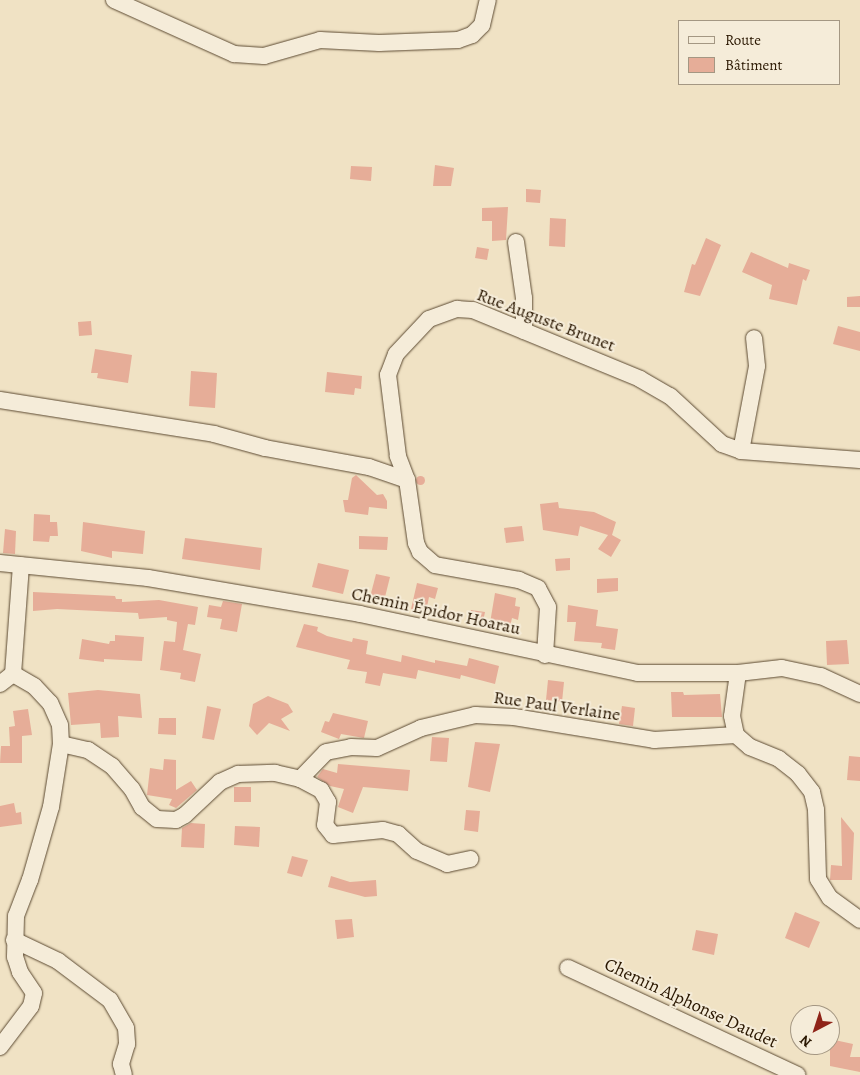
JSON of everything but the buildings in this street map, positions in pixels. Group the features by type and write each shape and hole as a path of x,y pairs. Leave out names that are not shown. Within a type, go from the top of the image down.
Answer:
{"street":[{"path":"114,0 234,54 264,56 320,40 379,43 458,40 472,35 482,25 488,0"},
{"path":"516,242 524,298 524,331"},
{"name":"Rue Auguste Brunet","path":"545,655 548,607 541,593 529,583 444,567 427,559 416,544 407,480 398,456 388,375 396,354 429,320 457,308 473,310 640,379 670,396 722,444 741,451 860,460"},
{"path":"741,451 757,366 754,338"},
{"path":"0,400 214,434 264,448 369,466 407,480"},
{"name":"Chemin Épidor Hoarau","path":"0,564 167,581 360,614 545,655 638,673 738,673 782,668 821,676 860,694"},
{"path":"0,684 13,674 21,566"},
{"path":"738,673 732,716 736,735 750,747 778,759 798,774 812,792 816,810 818,879 830,898 860,920"},
{"path":"0,1047 31,1006 34,993 20,972 14,940 16,916 30,880 51,807 61,744 60,725 50,703 34,686 13,674"},
{"name":"Rue Paul Verlaine","path":"300,779 326,752 351,747 377,748 421,728 475,715 514,716 654,740 736,735"},
{"path":"61,744 88,750 112,766 148,814 166,821 185,816 220,782 238,774 256,771 300,779 325,796 328,810 325,825 333,835 383,830 398,834 418,851 447,864 470,860"},
{"path":"14,940 58,961 110,1000 126,1028 127,1044 121,1064 124,1075"},
{"name":"Chemin Alphonse Daudet","path":"568,968 797,1075"}]}
